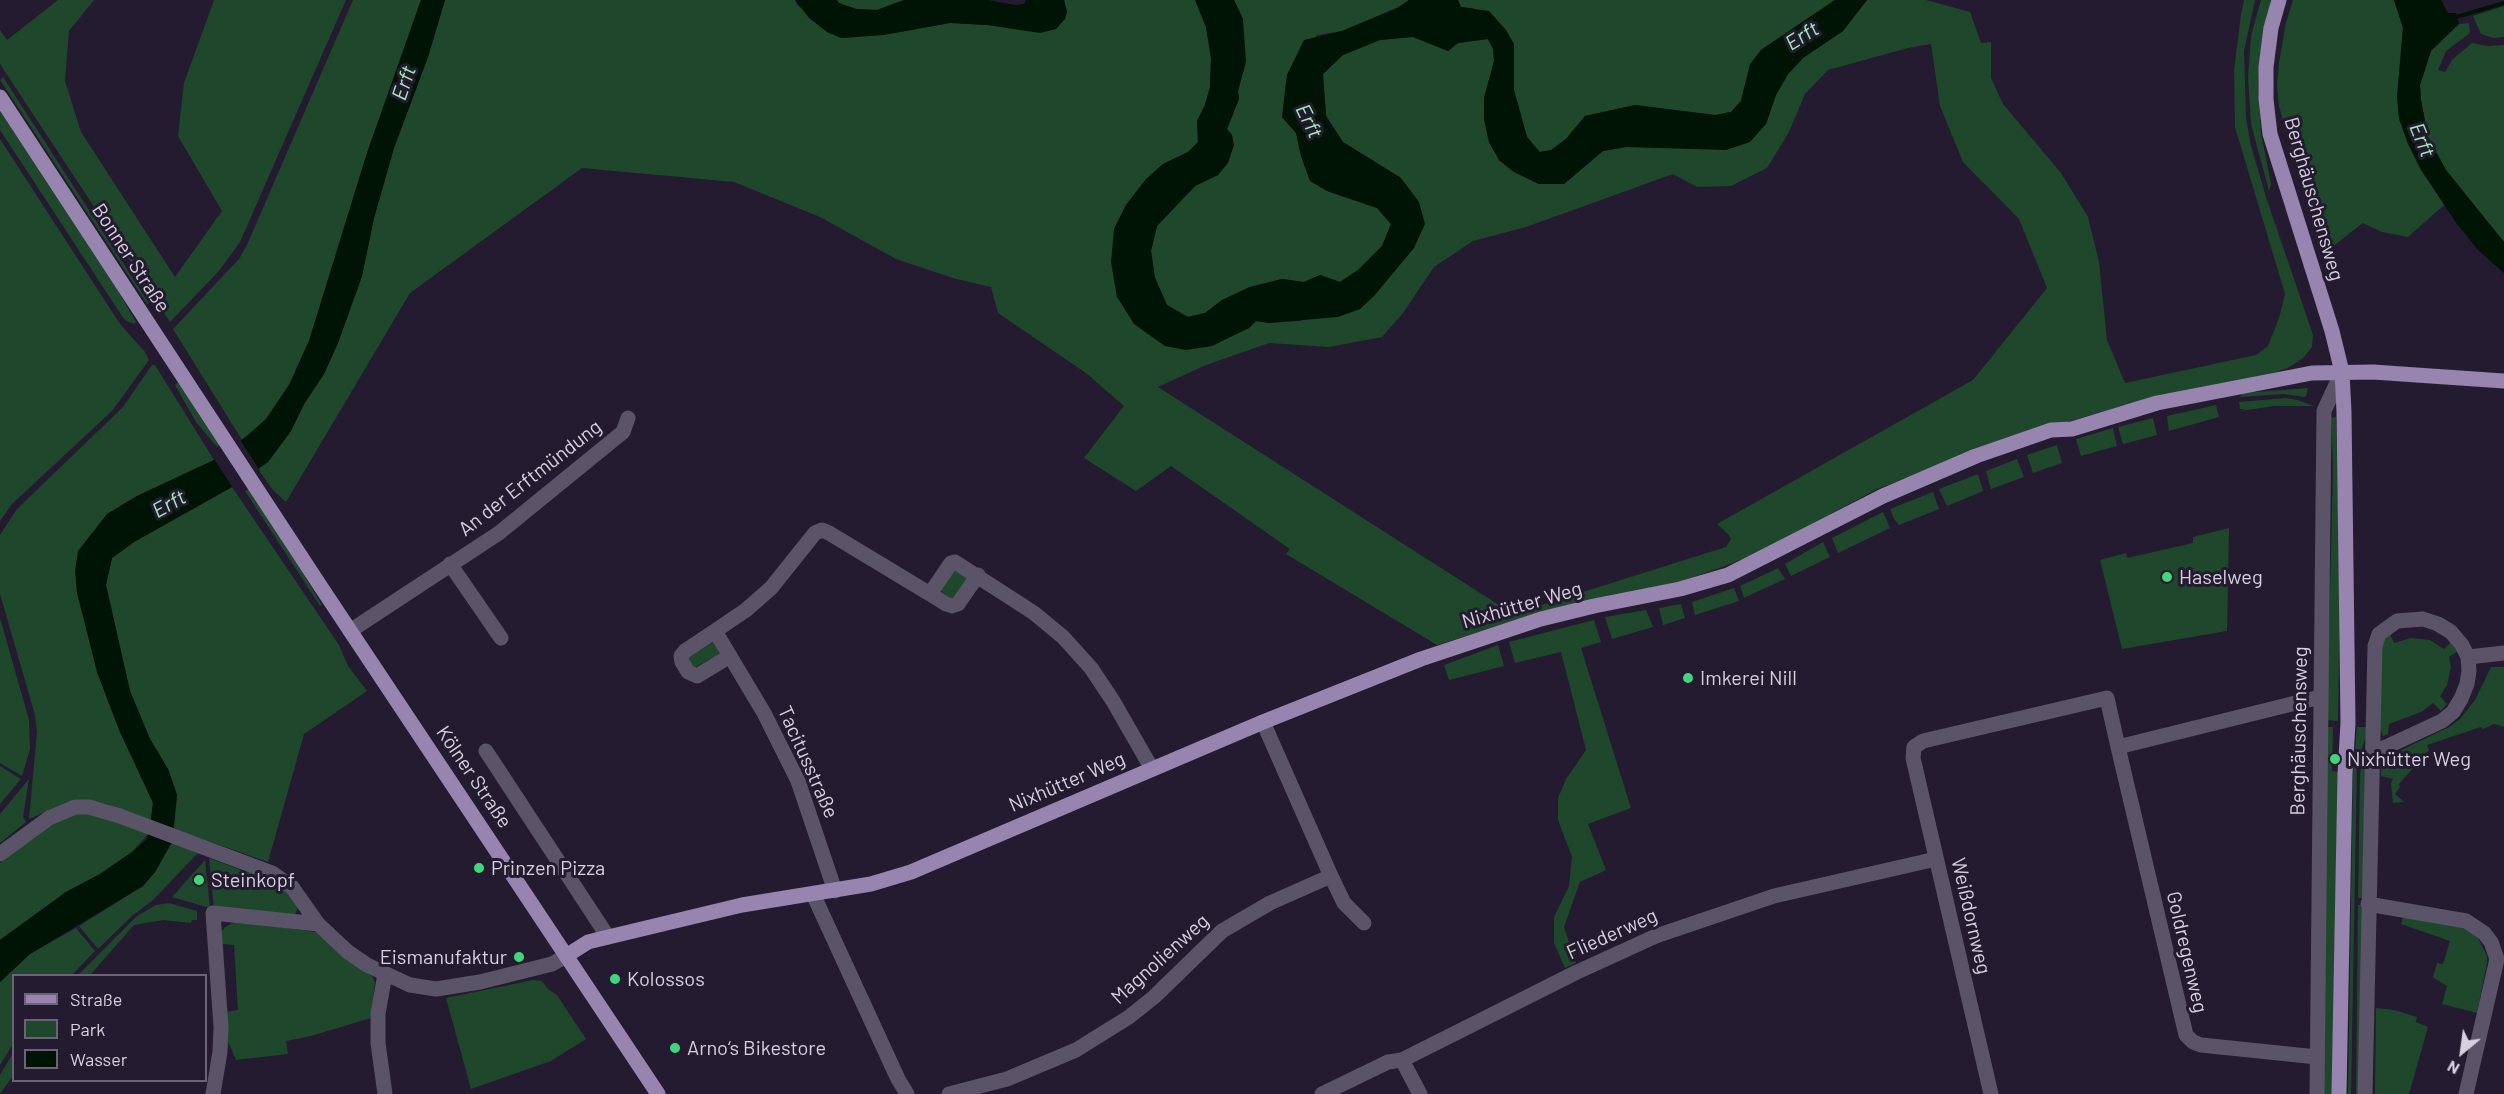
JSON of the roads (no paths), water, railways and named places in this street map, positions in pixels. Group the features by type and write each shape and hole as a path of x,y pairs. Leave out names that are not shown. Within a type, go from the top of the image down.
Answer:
{"main road":[{"name":"Berghäuschensweg","path":"2279,0 2266,59 2266,99 2270,134 2332,331 2342,372 2346,477 2348,723 2345,761 2339,1094"},
{"name":"Bonner Straße","path":"0,97 254,485"},
{"name":"Nixhütter Weg","path":"566,956 588,942 608,937 742,905 835,891 911,872 1263,722 1488,635 1541,618 1680,589 1728,575 1882,496 1976,456 2051,430 2072,429 2157,403 2305,375 2342,372 2504,381"},
{"name":"Kölner Straße","path":"254,485 658,1094"}],"street":[{"name":"Berghäuschensweg","path":"2317,1094 2324,411 2342,372"},
{"name":"An der Erftmündung","path":"350,631 499,533 623,432 628,418"},
{"path":"730,656 697,676 688,672 681,656 746,610 771,588 815,533 822,530 952,606 958,604 978,575"},
{"path":"930,594 951,563 960,563 1034,613 1063,637 1092,668 1152,769"},
{"path":"450,564 501,638"},
{"path":"2365,1094 2375,646 2379,634 2397,621 2423,619 2438,624 2451,632 2468,657 2467,684 2452,712 2442,721 2373,753"},
{"name":"Tacitusstraße","path":"715,631 764,713 798,781 835,891"},
{"path":"2468,657 2504,653"},
{"path":"2118,747 2320,697"},
{"name":"Weißdornweg","path":"1989,1094 1912,758 1914,747 1923,741 2107,698 2118,747"},
{"path":"1263,722 1344,903 1364,923"},
{"name":"Goldregenweg","path":"2118,747 2186,1035 2193,1042 2201,1045 2317,1057"},
{"path":"486,751 608,937"},
{"path":"0,854 62,811 75,807 89,807 194,843 283,878 292,886 318,924 348,952 385,974 417,987 436,988 502,978 552,964 566,956"},
{"name":"Fliederweg","path":"1323,1094 1388,1062 1402,1060 1569,976 1656,936 1774,896 1936,859"},
{"name":"Magnolienweg","path":"949,1094 1016,1076 1094,1040 1154,997 1208,942 1229,926 1270,903 1331,876"},
{"path":"813,894 907,1094"},
{"path":"2368,904 2466,921 2484,933 2491,942 2497,959 2466,1094"},
{"path":"213,1094 220,1052 221,1027 213,913 318,924"},
{"path":"385,974 378,1014 378,1043 385,1094"},
{"path":"1402,1060 1420,1094"}],"water":[{"name":"Erft","path":"421,0 445,0 428,57 394,148 374,218 362,276 338,343 324,374 304,404 291,431 268,462 232,487 134,542 112,558 106,585 130,691 150,739 168,769 177,795 172,842 155,872 143,886 30,954 0,982 0,940 66,892 100,874 132,852 147,839 149,833 153,803 120,732 97,672 77,593 75,571 78,551 107,514 137,496 214,460 247,436 266,419 289,385 309,341 367,153"},
{"path":"795,0 837,0 839,3 856,9 877,10 904,0 988,0 1015,5 1024,4 1026,0 1064,0 1067,12 1065,19 1056,29 1040,33 987,25 950,23 883,35 841,38 827,32 809,18"},
{"name":"Erft","path":"1195,0 1234,0 1243,19 1246,62 1238,91 1239,99 1227,129 1232,135 1234,145 1228,163 1218,175 1195,186 1157,226 1151,251 1155,278 1167,305 1188,317 1205,313 1222,300 1250,287 1282,279 1304,282 1320,275 1340,282 1358,270 1382,246 1391,224 1377,208 1327,191 1310,181 1296,133 1282,117 1287,75 1304,40 1342,31 1397,8 1409,0 1458,0 1461,7 1489,11 1506,30 1514,44 1514,90 1527,137 1540,152 1551,150 1566,139 1585,116 1635,105 1715,115 1731,112 1741,101 1750,64 1761,50 1835,0 1867,0 1843,31 1803,58 1788,74 1776,95 1766,124 1750,142 1726,150 1625,147 1603,151 1564,184 1539,184 1514,172 1499,160 1489,142 1484,119 1484,98 1494,61 1493,49 1488,39 1458,43 1448,51 1413,37 1380,40 1343,55 1323,74 1326,116 1343,142 1401,178 1419,202 1425,224 1414,248 1374,296 1360,309 1338,317 1268,323 1256,321 1249,328 1212,346 1186,350 1165,346 1134,324 1117,297 1111,262 1114,229 1126,205 1146,179 1163,164 1188,152 1198,142 1197,121 1210,87 1211,58 1206,27"},
{"name":"Erft","path":"2394,0 2441,0 2448,13 2456,13 2459,24 2431,51 2420,85 2421,100 2428,137 2446,170 2504,242 2504,273 2478,250 2457,224 2421,170 2408,144 2399,119 2397,97 2403,28"}],"waterway":[{"path":"2453,18 2504,3"}],"place":[{"name":"Haselweg","path":"2167,577"},
{"name":"Imkerei Nill","path":"1688,678"},
{"name":"Nixhütter Weg","path":"2335,759"},
{"name":"Prinzen Pizza","path":"479,868"},
{"name":"Steinkopf","path":"199,880"},
{"name":"Eismanufaktur","path":"519,957"},
{"name":"Kolossos","path":"615,979"},
{"name":"Arno‘s Bikestore","path":"675,1048"}]}
